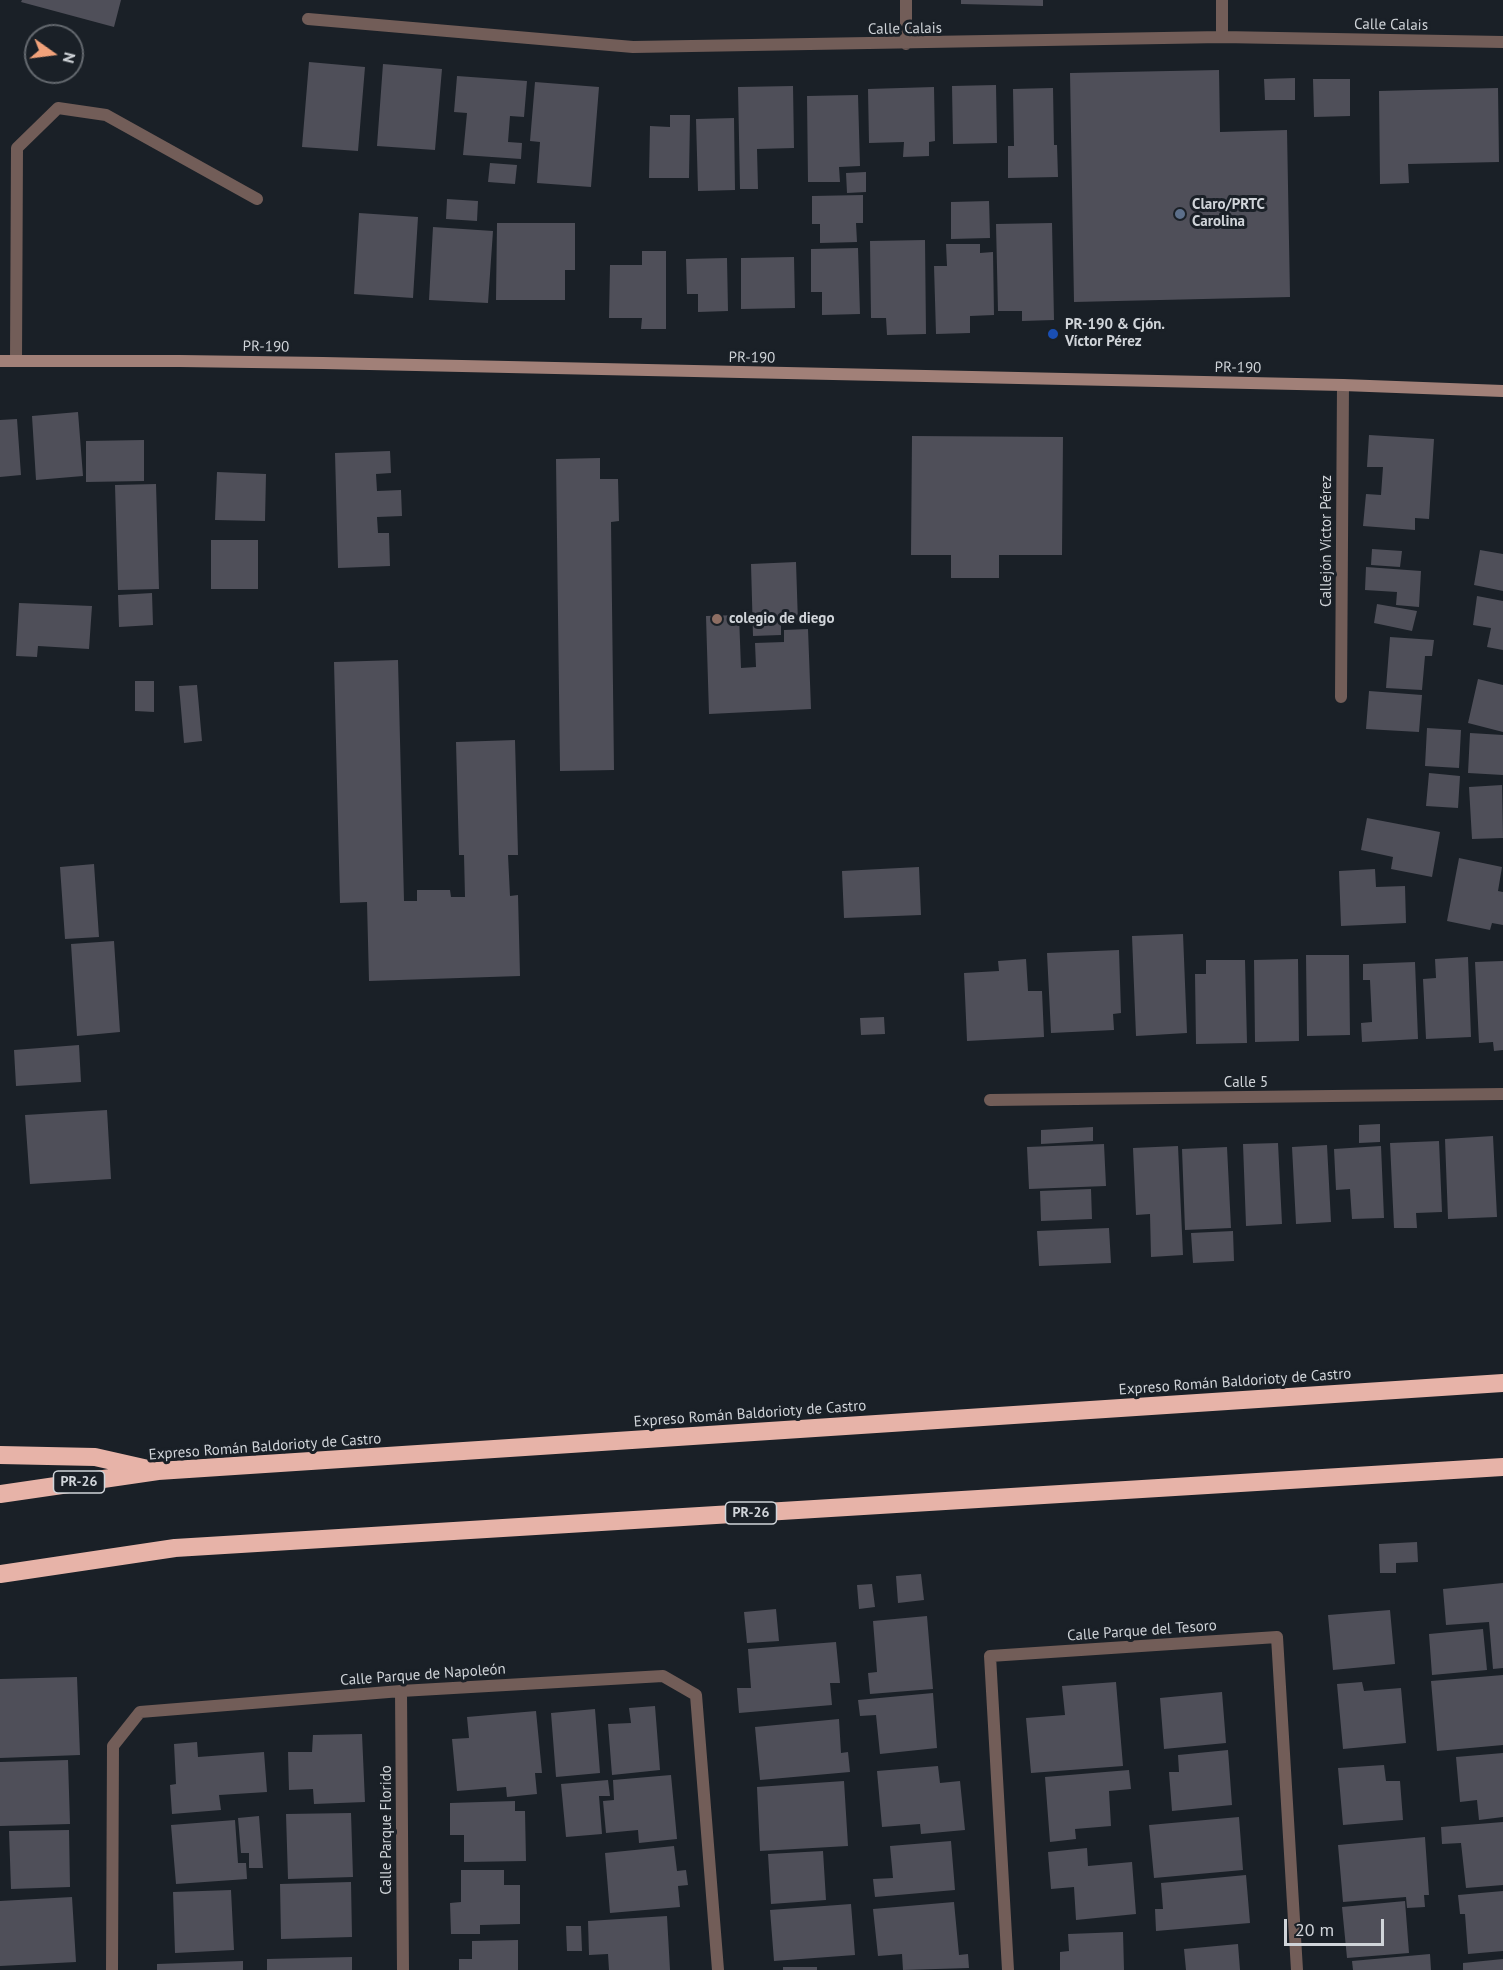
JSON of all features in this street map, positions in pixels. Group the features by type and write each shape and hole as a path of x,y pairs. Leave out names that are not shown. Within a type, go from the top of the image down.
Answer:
{"highway":[{"name":"Expreso Román Baldorioty de Castro","path":"0,1494 158,1471 1503,1383"},
{"path":"0,1455 95,1457 158,1471"},
{"name":"PR-26","path":"0,1574 175,1548 1503,1467"}],"street":[{"path":"906,0 906,44"},
{"path":"1222,0 1222,37"},
{"name":"Calle Calais","path":"308,19 633,47 1222,37 1503,42"},
{"path":"16,361 17,148 58,108 106,116 257,199"},
{"name":"PR-190","path":"0,361 323,363 1343,385 1503,391"},
{"name":"Callejón Víctor Pérez","path":"1341,697 1343,385"},
{"name":"Calle 5","path":"990,1100 1503,1094"},
{"name":"Calle Parque del Tesoro","path":"1008,1970 990,1656 1277,1637 1297,1970"},
{"name":"Calle Parque de Napoleón","path":"112,1970 113,1746 140,1712 401,1691 663,1676 696,1695 718,1970"},
{"name":"Calle Parque Florido","path":"401,1691 403,1970"}],"building":[{"path":"22,0 121,0 114,27 21,2"},
{"path":"961,0 1043,0 1043,6 961,4"},
{"path":"309,62 365,67 358,151 302,147"},
{"path":"383,64 442,69 435,150 377,146"},
{"name":"Claro/PRTC Carolina","path":"1219,70 1220,132 1287,130 1290,297 1074,302 1070,73"},
{"path":"457,76 527,81 524,117 510,116 508,142 522,143 521,159 463,155 467,113 454,112"},
{"path":"1295,78 1295,100 1265,100 1264,79"},
{"path":"1313,79 1350,79 1350,116 1314,117"},
{"path":"535,82 599,87 591,187 537,183 540,142 530,141"},
{"path":"996,85 997,143 953,144 952,86"},
{"path":"793,86 794,148 757,149 758,189 740,189 738,87"},
{"path":"934,87 935,141 929,142 929,156 903,157 904,142 869,143 868,89"},
{"path":"1053,88 1054,145 1057,145 1058,177 1008,178 1008,146 1014,146 1013,89"},
{"path":"1498,88 1499,162 1408,164 1409,183 1380,184 1379,91"},
{"path":"858,95 860,166 839,167 840,182 808,182 807,96"},
{"path":"670,115 690,115 689,178 649,178 650,126 670,127"},
{"path":"734,118 735,190 698,191 696,119"},
{"path":"490,163 517,165 515,184 488,182"},
{"path":"866,172 866,192 847,193 846,173"},
{"path":"863,195 863,223 856,223 857,242 820,243 820,224 812,224 812,196"},
{"path":"447,199 478,201 477,221 446,219"},
{"path":"989,201 990,238 951,239 951,202"},
{"path":"359,213 418,217 413,298 354,294"},
{"path":"497,223 575,223 575,270 565,270 565,300 496,300"},
{"path":"1052,223 1054,320 1022,321 1022,311 998,311 996,224"},
{"path":"433,227 493,231 488,303 429,300"},
{"path":"925,240 926,334 887,335 886,318 871,318 870,241"},
{"path":"946,244 980,244 980,253 993,252 994,315 970,316 970,333 936,334 934,266 947,266"},
{"path":"858,248 860,314 822,315 822,292 811,292 811,249"},
{"path":"642,251 666,251 666,329 641,329 642,318 609,318 610,265 642,265"},
{"path":"794,257 795,308 741,309 741,258"},
{"path":"727,258 728,311 698,312 698,294 687,294 686,259"},
{"path":"78,412 83,476 36,480 32,416"},
{"path":"17,419 21,475 0,477 0,420"},
{"path":"1369,435 1434,439 1429,519 1415,518 1415,530 1363,526 1366,494 1381,495 1383,467 1367,467"},
{"path":"912,436 1063,437 1062,555 999,555 999,578 951,578 951,555 911,555"},
{"path":"144,440 144,481 86,482 86,441"},
{"path":"390,451 391,473 376,474 377,491 401,490 402,516 377,517 378,533 389,533 390,566 338,568 335,453"},
{"path":"600,458 600,479 618,479 619,521 611,522 614,770 560,771 556,459"},
{"path":"217,472 266,474 265,521 215,520"},
{"path":"156,484 159,589 118,590 115,485"},
{"path":"211,540 258,540 258,589 211,589"},
{"path":"1372,549 1402,551 1400,567 1371,565"},
{"path":"1480,550 1503,554 1503,591 1474,585"},
{"path":"796,562 798,623 781,624 781,635 753,636 751,564"},
{"path":"1366,567 1421,571 1419,607 1396,605 1397,592 1365,590"},
{"path":"152,593 153,625 119,627 118,595"},
{"path":"1477,596 1503,601 1503,650 1487,647 1491,628 1473,625"},
{"path":"19,603 92,606 89,649 38,646 37,657 16,656"},
{"path":"1377,604 1417,611 1412,631 1374,623"},
{"path":"739,615 741,668 756,667 755,643 784,642 784,630 808,629 811,709 709,714 706,616"},
{"path":"1390,637 1434,640 1432,656 1425,656 1422,690 1386,688"},
{"path":"398,660 404,901 417,901 417,890 450,890 451,897 465,897 464,855 459,855 456,742 515,740 518,855 508,855 510,896 518,895 520,976 369,981 367,902 340,903 334,662"},
{"path":"1478,679 1503,685 1503,732 1468,723"},
{"path":"135,681 154,681 154,712 135,711"},
{"path":"197,685 202,741 184,743 179,686"},
{"path":"1369,691 1422,695 1419,732 1366,729"},
{"path":"1427,728 1461,730 1459,768 1425,766"},
{"path":"1470,733 1503,735 1503,775 1468,773"},
{"path":"1429,773 1460,776 1458,808 1426,806"},
{"path":"1502,785 1503,838 1472,839 1469,787"},
{"path":"1367,818 1440,832 1432,877 1391,869 1393,857 1361,850"},
{"path":"1459,858 1502,867 1498,891 1503,892 1503,925 1492,923 1490,930 1447,921"},
{"path":"94,864 99,937 65,939 60,867"},
{"path":"919,867 921,915 844,918 842,871"},
{"path":"1375,869 1376,887 1405,886 1406,923 1341,926 1339,871"},
{"path":"1183,934 1187,1033 1136,1036 1132,936"},
{"path":"114,941 120,1032 77,1036 71,944"},
{"path":"1119,950 1121,1013 1113,1014 1114,1030 1051,1033 1047,953"},
{"path":"1306,955 1349,955 1350,1035 1307,1036"},
{"path":"1468,957 1471,1037 1426,1039 1423,979 1436,978 1435,959"},
{"path":"1026,959 1028,991 1042,991 1044,1037 967,1041 964,973 999,971 998,961"},
{"path":"1298,959 1299,1041 1255,1042 1254,960"},
{"path":"1206,960 1245,960 1247,1043 1196,1044 1195,974 1206,974"},
{"path":"1503,961 1503,1050 1494,1051 1493,1042 1479,1043 1475,962"},
{"path":"1415,962 1418,1039 1362,1042 1361,1023 1372,1022 1370,980 1363,980 1363,964"},
{"path":"884,1017 885,1034 861,1035 860,1018"},
{"path":"79,1045 81,1082 16,1086 14,1050"},
{"path":"107,1110 111,1179 30,1184 25,1115"},
{"path":"1380,1124 1380,1142 1359,1143 1359,1125"},
{"path":"1093,1127 1093,1141 1041,1144 1041,1130"},
{"path":"1493,1136 1497,1217 1448,1219 1445,1139"},
{"path":"1439,1141 1442,1212 1416,1213 1417,1228 1394,1228 1390,1143"},
{"path":"1278,1143 1282,1224 1246,1226 1243,1144"},
{"path":"1104,1144 1106,1186 1029,1189 1027,1147"},
{"path":"1327,1145 1331,1222 1296,1224 1292,1147"},
{"path":"1178,1146 1183,1255 1151,1257 1150,1214 1136,1215 1133,1148"},
{"path":"1381,1146 1384,1218 1352,1219 1350,1189 1336,1190 1334,1149"},
{"path":"1227,1147 1231,1228 1185,1230 1182,1149"},
{"path":"1091,1189 1092,1219 1041,1221 1040,1191"},
{"path":"1109,1228 1111,1263 1039,1266 1037,1231"},
{"path":"1233,1231 1234,1261 1193,1263 1191,1233"},
{"path":"1417,1542 1418,1562 1396,1563 1396,1573 1380,1573 1379,1544"},
{"path":"921,1574 924,1600 898,1603 896,1576"},
{"path":"1503,1583 1503,1668 1493,1669 1489,1622 1446,1625 1443,1589"},
{"path":"872,1584 875,1607 859,1609 857,1585"},
{"path":"776,1609 779,1641 747,1643 744,1612"},
{"path":"1390,1610 1395,1664 1333,1670 1328,1615"},
{"path":"927,1616 933,1689 870,1694 868,1673 877,1672 873,1621"},
{"path":"1483,1629 1487,1670 1432,1675 1429,1634"},
{"path":"836,1642 840,1683 830,1683 832,1705 739,1713 737,1688 751,1688 748,1649"},
{"path":"1503,1675 1503,1745 1437,1751 1431,1681"},
{"path":"77,1677 80,1755 0,1758 0,1679"},
{"path":"1116,1682 1123,1766 1031,1773 1026,1718 1065,1715 1062,1686"},
{"path":"1362,1682 1364,1691 1401,1688 1406,1743 1343,1749 1337,1684"},
{"path":"1222,1692 1226,1743 1164,1749 1160,1698"},
{"path":"933,1693 937,1748 880,1754 876,1715 860,1716 858,1700"},
{"path":"655,1706 660,1770 612,1775 608,1724 631,1723 629,1708"},
{"path":"595,1709 600,1773 556,1777 551,1713"},
{"path":"536,1711 542,1773 535,1773 537,1794 507,1797 506,1787 457,1791 452,1739 469,1738 467,1717"},
{"path":"839,1719 841,1753 848,1752 850,1772 760,1780 755,1727"},
{"path":"362,1734 365,1802 314,1804 313,1789 289,1790 288,1752 312,1752 313,1735"},
{"path":"197,1742 198,1757 264,1752 267,1792 219,1795 221,1810 172,1814 170,1785 176,1784 174,1744"},
{"path":"1228,1750 1232,1805 1172,1811 1169,1772 1179,1772 1178,1755"},
{"path":"1503,1753 1503,1817 1479,1820 1477,1800 1460,1802 1456,1757"},
{"path":"68,1760 70,1824 0,1826 0,1762"},
{"path":"1384,1765 1386,1781 1400,1781 1403,1820 1343,1825 1338,1768"},
{"path":"938,1766 940,1783 960,1781 965,1830 921,1834 920,1824 882,1827 877,1771"},
{"path":"1129,1770 1131,1789 1109,1791 1111,1826 1075,1829 1076,1839 1050,1842 1045,1777"},
{"path":"671,1775 677,1839 639,1843 638,1830 606,1833 603,1801 614,1800 613,1780"},
{"path":"608,1780 610,1796 599,1796 602,1834 566,1837 561,1784"},
{"path":"844,1781 848,1846 760,1851 757,1787"},
{"path":"515,1801 515,1811 525,1811 526,1861 464,1862 464,1835 450,1835 450,1803"},
{"path":"351,1813 353,1877 288,1879 286,1814"},
{"path":"259,1816 263,1868 249,1868 249,1853 241,1853 238,1818"},
{"path":"1239,1817 1243,1870 1154,1878 1149,1825"},
{"path":"235,1820 238,1863 246,1863 247,1879 176,1884 171,1825"},
{"path":"1503,1822 1503,1885 1466,1888 1461,1843 1442,1844 1441,1827"},
{"path":"69,1830 70,1887 11,1889 9,1831"},
{"path":"1425,1837 1429,1895 1424,1895 1425,1907 1407,1908 1406,1897 1343,1902 1338,1845"},
{"path":"951,1841 955,1890 875,1897 873,1879 893,1878 890,1846"},
{"path":"674,1846 677,1871 686,1870 688,1885 678,1886 680,1907 610,1913 605,1853"},
{"path":"1087,1848 1088,1866 1132,1862 1136,1914 1076,1920 1074,1887 1051,1889 1048,1852"},
{"path":"823,1851 826,1900 771,1904 768,1854"},
{"path":"461,1870 504,1870 504,1885 520,1885 520,1924 480,1925 480,1934 451,1934 450,1903 461,1902"},
{"path":"1246,1875 1250,1923 1156,1931 1155,1909 1163,1909 1161,1883"},
{"path":"351,1882 352,1937 281,1939 280,1884"},
{"path":"231,1890 234,1950 175,1953 173,1892"},
{"path":"1503,1891 1503,1951 1468,1954 1465,1914 1460,1914 1458,1895"},
{"path":"72,1897 76,1962 0,1966 0,1901"},
{"path":"1405,1901 1409,1953 1347,1958 1342,1907"},
{"path":"954,1902 959,1955 968,1954 969,1968 903,1970 902,1954 878,1956 873,1909"},
{"path":"851,1904 855,1955 774,1961 770,1910"},
{"path":"667,1916 670,1970 609,1970 608,1954 589,1955 588,1921"},
{"path":"566,1926 581,1926 582,1951 567,1951"},
{"path":"1123,1932 1124,1970 1060,1970 1060,1952 1069,1951 1068,1934"},
{"path":"518,1940 518,1970 459,1970 459,1959 472,1959 472,1941"},
{"path":"1238,1944 1240,1970 1186,1970 1184,1949"},
{"path":"1430,1954 1431,1970 1353,1970 1352,1961"},
{"path":"352,1957 352,1970 267,1970 267,1959"},
{"path":"1503,1959 1503,1970 1463,1970 1463,1963"},
{"path":"243,1961 243,1970 157,1970 157,1964"},
{"path":"783,1967 817,1967 817,1970 783,1970"}],"place":[{"name":"Claro/PRTC Carolina","path":"1180,214"},
{"name":"PR-190 & Cjón. Víctor Pérez","path":"1053,334"},
{"name":"colegio de diego","path":"717,619"}]}
